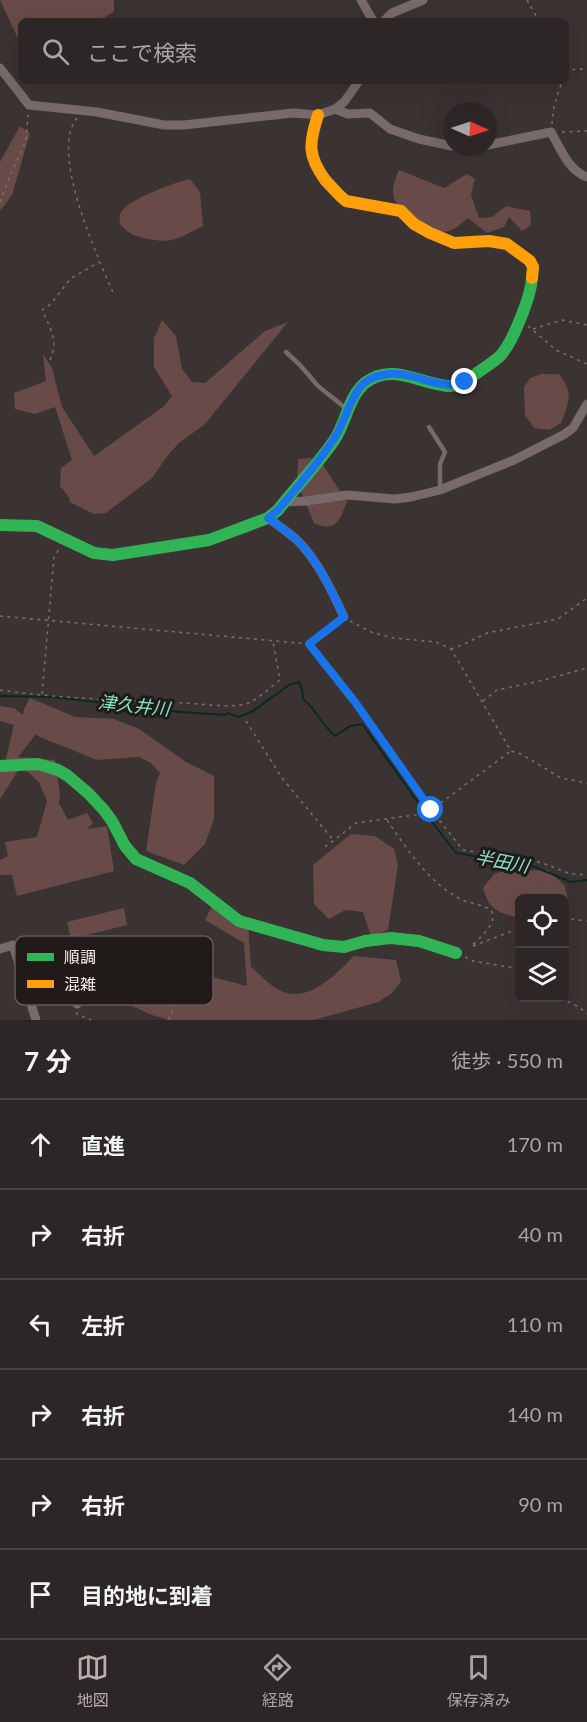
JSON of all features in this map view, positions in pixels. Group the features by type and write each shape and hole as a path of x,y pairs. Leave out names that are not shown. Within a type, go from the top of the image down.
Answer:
{"street":[{"path":"361,0 372,18"},
{"path":"387,18 392,13 423,0"},
{"path":"0,68 29,105 84,110 173,126 292,113 318,115 335,109 351,94 357,84"},
{"path":"335,109 348,114 370,113 390,129 443,144"},
{"path":"0,525 37,526 94,553 113,555 209,540 268,518 278,510 335,438 357,392 373,378 389,374 405,375 447,386 457,385 465,382 499,357 519,319 532,284 533,267 530,261 507,244 489,241 454,243 430,233 414,224 401,212 391,208 345,201 311,161 312,131 318,115"},
{"path":"497,144 550,132 564,157 579,174 587,177"},
{"path":"285,502 347,495 395,499 440,490 513,460 563,435 573,428 587,404"},
{"path":"268,518 299,542 310,556 344,617"},
{"path":"0,766 40,764 60,770 105,810 129,854 190,884 239,921 323,945 344,947 365,941 398,938 419,941 456,953"},
{"path":"0,949 13,945 15,951"},
{"path":"32,1005 36,1020"}],"lane":[{"path":"286,352 300,364 318,386 349,410"},
{"path":"429,427 445,452 440,464 440,490"}],"path":[{"path":"527,0 537,18"},
{"path":"569,70 587,69"},
{"path":"561,84 554,106 550,132 587,131"},
{"path":"0,202 26,141 29,105"},
{"path":"84,110 72,125 68,137 74,189 114,295"},
{"path":"50,360 54,350 54,339 42,310 51,304 70,279 100,261"},
{"path":"519,319 556,350 587,364"},
{"path":"531,329 562,320 587,325"},
{"path":"42,695 54,557 64,539"},
{"path":"451,649 487,633 558,619 587,598"},
{"path":"0,616 309,644 344,617 371,632 393,638 436,642 451,649 511,751 521,754 561,778 587,783"},
{"path":"0,690 127,700 222,705 246,704 280,680 273,641"},
{"path":"309,644 355,702 431,810 463,850 541,863 577,876 587,874"},
{"path":"482,702 497,690 587,669"},
{"path":"246,721 282,778 334,842"},
{"path":"325,847 356,824 422,814 431,810 511,751"},
{"path":"387,819 416,862 442,887 462,900 491,910 494,914 494,919 489,926 470,947 515,929"},
{"path":"569,919 587,921"},
{"path":"456,953 473,961 515,968"},
{"path":"569,1002 587,1014"},
{"path":"77,1005 77,1014 91,1020"},
{"path":"168,1020 175,1005"}],"shaded area":[{"path":"0,0 114,0 114,12 103,18 18,18 18,39"},
{"path":"20,126 30,133 12,195 0,211 0,162"},
{"path":"399,170 444,188 467,174 475,179 471,195 479,218 492,217 506,206 530,211 531,225 522,231 509,217 504,227 487,233 468,218 452,230 442,232 435,230 406,213 396,203 393,189"},
{"path":"190,179 200,192 203,226 181,237 161,241 133,235 120,224 120,214 131,203 163,188"},
{"path":"162,320 176,336 182,369 192,382 205,383 265,331 288,322 205,424 179,443 152,478 106,513 94,514 70,502 69,497 60,486 61,468 72,460 55,407 35,414 15,409 14,393 46,381 43,354 52,368 62,407 94,456 163,407 172,396 154,367 154,338"},
{"path":"542,374 559,374 567,387 569,398 561,423 549,430 534,428 525,415 524,387 530,378"},
{"path":"310,458 323,465 347,502 339,519 332,525 322,526 314,523 297,482 298,459"},
{"path":"30,698 75,717 114,719 139,729 186,762 214,776 214,819 205,844 184,865 146,851 156,783 160,773 151,763 139,757 97,760 36,734 18,757 55,760 60,794 59,803 68,820 87,813 93,823 87,829 107,826 114,871 17,896 12,875 0,875 0,860 8,856 5,842 37,837 47,801 39,782 21,766 0,799 0,772 4,767 14,725 0,721 0,706 14,708 23,715"},
{"path":"351,834 375,836 394,849 398,865 388,930 371,937 363,912 345,910 329,919 314,904 313,865"},
{"path":"548,870 564,885 567,894 515,894 515,917 506,914 492,906 483,888 494,874 504,871"},
{"path":"212,906 248,923 251,967 281,991 291,994 312,990 331,978 354,956 396,960 401,981 392,993 378,1002 314,1020 170,1020 130,1005 213,1005 213,977 247,986 244,943 205,920"},
{"path":"124,908 127,925 83,936 70,936 67,922"}],"waterway":[{"name":"半田川","path":"0,696 53,697 181,712 226,715 228,713 239,717 253,711 289,685 299,682 303,699 335,736 350,726 362,724 456,853 535,867 571,882 587,880"}],"traffic: fast":[{"path":"0,525 37,526 94,553 113,555 209,540 268,518 278,510 329,448 339,432 351,402 365,383 385,374 396,374 448,386 456,385 467,380 499,357 510,342 520,320 532,278"},
{"path":"0,766 38,764 58,770 68,776 104,810 125,846 136,859 190,883 239,921 323,945 344,947 365,941 391,938 419,941 456,953"}],"traffic: slow":[{"path":"318,115 312,142 315,164 326,181 346,201 401,211 414,224 454,243 489,241 507,244 530,261 533,267 532,278"}],"route":[{"path":"431,810 355,702 309,644 344,617 310,556 299,542 268,518 278,510 335,438 357,392 364,384 373,378 389,374 405,375 447,386 465,382"}],"water label":[{"name":"津久井川","path":"134,706"}]}
